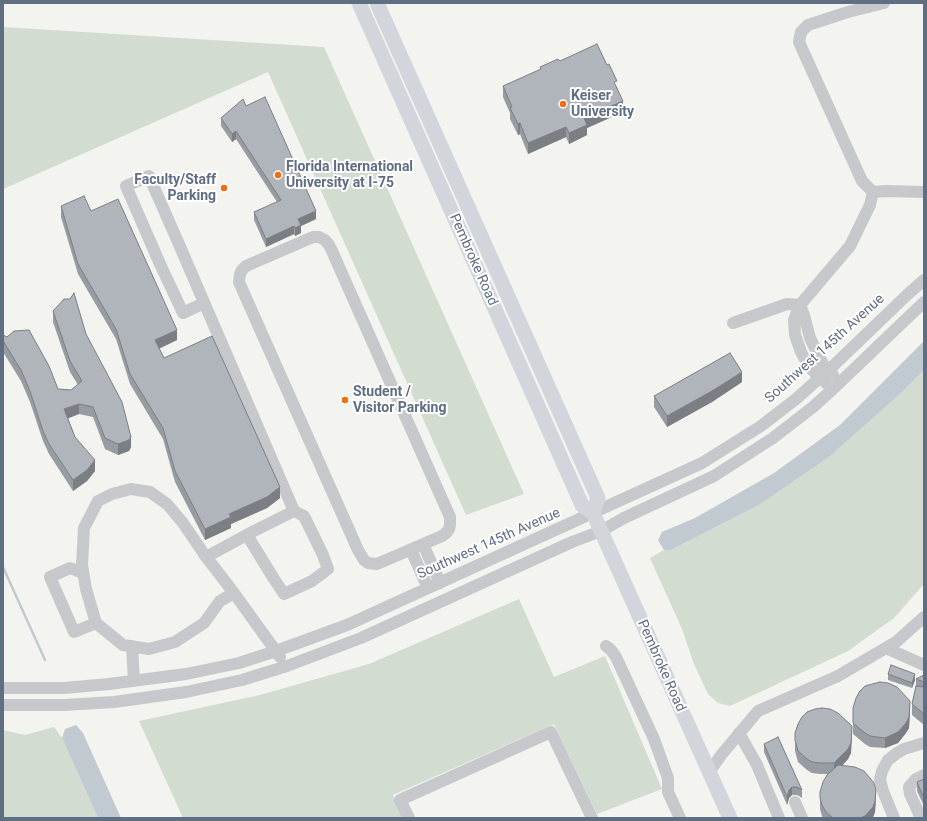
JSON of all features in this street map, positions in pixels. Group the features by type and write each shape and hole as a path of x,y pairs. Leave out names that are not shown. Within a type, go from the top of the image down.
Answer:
{"main road":[{"name":"Pembroke Road","path":"358,3 582,505 593,513 730,818"},
{"name":"Pembroke Road","path":"377,3 598,498 593,513"}],"street":[{"path":"872,192 862,181 799,42 801,32 808,24 884,3"},
{"path":"204,303 183,313 126,186 148,176 261,432 294,511 304,516 323,555 328,569 312,580 284,594 247,535"},
{"path":"872,192 888,190 924,192"},
{"path":"837,386 825,374 814,373 809,366 801,352 795,336 794,320 800,305 850,246 870,205 872,192"},
{"path":"313,237 322,238 329,245 450,517 450,525 442,536 411,550 377,564 368,563 361,557 240,286 240,274 246,266 313,237"},
{"name":"Southwest 145th Avenue","path":"3,688 64,688 194,673 239,663 346,625 702,463 762,426 796,399 825,374 924,280"},
{"path":"3,705 64,705 114,702 186,692 242,680 287,666 361,638 572,542 601,531 624,518 714,476 773,438 813,407 837,386 924,302"},
{"path":"734,323 787,304 800,305"},
{"path":"234,594 220,601 204,622 175,642 150,649 122,645 96,623 83,573 84,528 98,501 112,494 131,489 150,492 167,504 183,523 206,557 234,594 287,666"},
{"path":"206,557 294,511"},
{"path":"423,544 440,583"},
{"path":"411,550 428,588"},
{"path":"83,573 70,568 50,577 74,632 96,623"},
{"path":"709,772 758,711 838,676 896,642 924,617"},
{"path":"132,646 134,681"},
{"path":"606,646 616,657 654,739 668,778 668,792 680,818"},
{"path":"886,648 924,666"},
{"path":"409,818 400,800 551,732 592,818"},
{"path":"740,734 757,765 779,818"},
{"path":"894,818 880,780 882,771 888,760 897,753 904,749 924,743"},
{"path":"921,818 910,794 909,787 916,779 924,776"},
{"path":"795,802 802,818"}],"shaded area":[{"path":"3,27 324,47 524,494 466,515 268,72 3,189"},
{"path":"924,341 924,370 899,395 828,458 759,505 671,550 664,550 658,540 662,532 695,518 774,473 840,425"},
{"path":"924,370 924,584 894,618 848,651 730,706 718,703 708,694 694,664 682,629 650,558 664,550 671,550 759,505 828,458 899,395"},
{"path":"519,599 554,677 605,656 662,789 597,814 554,724 393,795 403,818 183,818 139,721 260,695 369,664"},
{"path":"76,725 83,733 121,818 98,818 62,738 65,729"},
{"path":"54,727 62,738 98,818 3,818 3,730 25,735"}],"building":[{"name":"Keiser University","path":"597,44 617,81 614,82 623,101 584,118 587,125 569,133 566,127 528,143 520,123 518,124 510,108 512,107 503,86 541,69 540,67 558,59 560,61"},
{"name":"Florida International University at I-75","path":"265,97 316,211 298,219 301,225 295,228 294,226 266,239 254,212 281,200 236,131 232,134 221,118 243,99 246,106"},
{"path":"84,196 91,211 118,199 177,330 155,340 164,358 212,336 280,487 267,497 229,514 231,517 205,529 175,471 163,428 130,374 116,329 78,264 61,206"},
{"path":"74,293 86,334 122,402 131,437 129,440 118,444 105,438 93,407 79,404 64,409 75,437 95,460 87,470 73,480 49,444 43,431 30,391 21,370 3,341 3,335 7,337 14,331 29,330 49,366 58,389 71,390 82,381 70,361 53,311 64,299 70,299"},
{"path":"730,353 742,372 712,391 667,416 654,396"},
{"path":"891,665 915,674 912,683 888,674"},
{"path":"924,675 924,682 916,679"},
{"path":"880,682 888,683 897,687 910,701 909,717 906,723 898,732 885,738 870,736 853,723 853,708 860,691 865,686"},
{"path":"916,686 924,687 924,714 912,704"},
{"path":"822,708 830,709 838,713 852,726 851,743 848,749 834,763 812,762 798,751 795,740 795,733 802,717 807,712"},
{"path":"778,737 802,790 792,787 789,790 787,797 764,744"},
{"path":"838,765 855,767 864,771 874,783 876,790 875,801 873,807 865,816 860,818 833,818 826,812 822,805 820,792 823,782 827,775"},
{"path":"924,779 924,798 917,782"}],"waterway":[{"path":"3,567 45,660"}],"place":[{"name":"Keiser University","path":"563,104"},
{"name":"Florida International University at I-75","path":"278,175"},
{"name":"Faculty/Staff Parking","path":"224,188"},
{"name":"Student / Visitor Parking","path":"345,400"}]}
